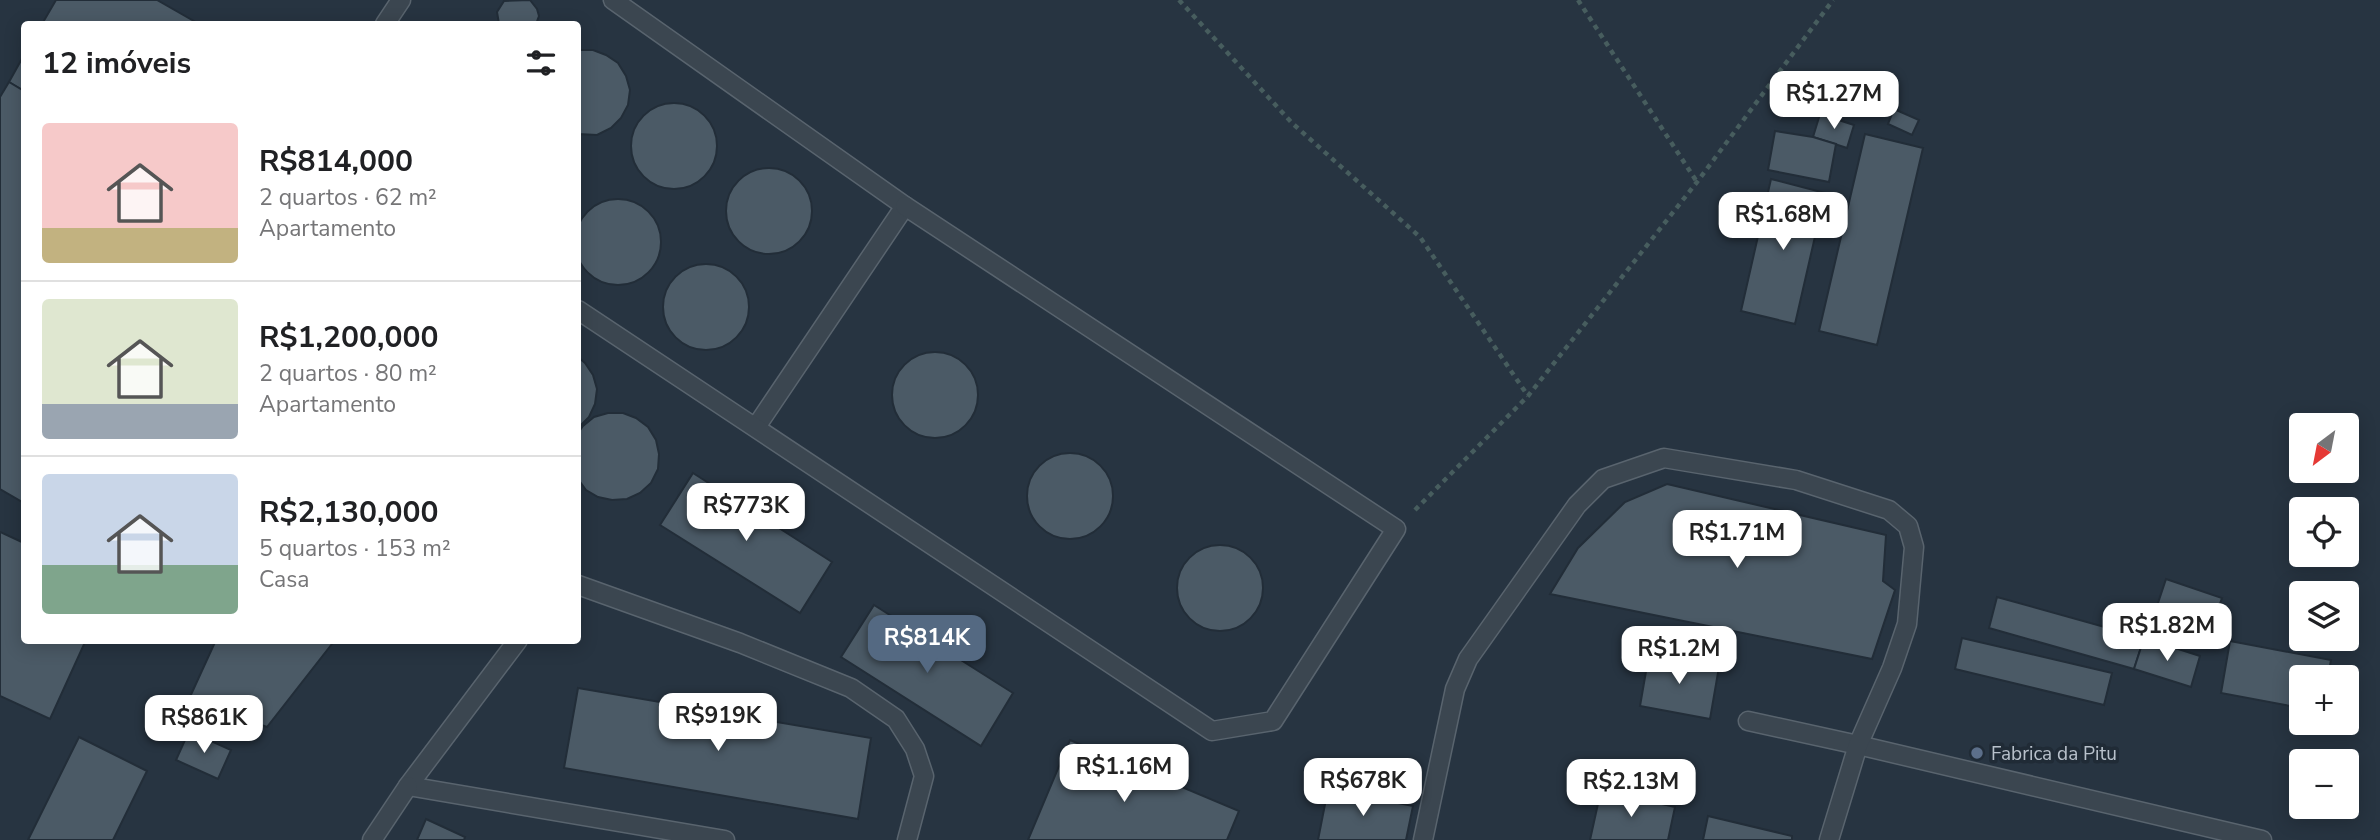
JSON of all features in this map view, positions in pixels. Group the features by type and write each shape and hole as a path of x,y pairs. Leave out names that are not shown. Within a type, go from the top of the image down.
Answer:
{"lane":[{"path":"387,21 401,0"},
{"path":"581,312 1212,731 1273,721 1396,529 905,206 613,0"},
{"path":"755,427 905,206"},
{"path":"1423,840 1455,689 1468,659 1577,505 1603,479 1664,458 1796,480 1889,510 1908,526 1914,547 1906,624 1892,668 1858,745 1829,840"},
{"path":"581,586 740,643 851,688 896,719 915,749 924,775 907,840"},
{"path":"372,840 408,786 515,644"},
{"path":"1748,721 2262,840"},
{"path":"408,786 725,840"}],"path":[{"path":"1180,0 1292,123 1420,237 1528,396"},
{"path":"1578,0 1697,182"},
{"path":"1396,529 1528,396 1697,182 1833,0"}],"building":[{"path":"56,0 157,0 194,21 44,21"},
{"path":"530,0 537,9 537,21 498,21 497,12 504,1"},
{"path":"581,50 593,50 618,63 630,90 628,105 621,118 611,128 597,135 581,134"},
{"path":"21,60 21,89 9,82"},
{"path":"9,82 21,89 21,501 0,489 0,97"},
{"path":"674,103 698,110 710,122 717,146 710,170 698,182 674,189 650,182 638,170 631,146 638,122 650,110"},
{"path":"1894,109 1919,120 1912,135 1888,124"},
{"path":"1820,114 1854,125 1847,148 1813,137"},
{"path":"1775,131 1836,144 1829,182 1768,170"},
{"path":"1865,134 1923,148 1877,345 1819,331"},
{"path":"769,168 793,175 805,187 812,211 805,235 793,247 769,254 745,247 733,235 726,211 733,187 745,175"},
{"path":"1771,179 1825,193 1795,324 1741,311"},
{"path":"618,199 635,202 649,211 660,234 658,259 649,273 635,282 618,285 601,282 587,273 581,264 581,220 587,211 601,202"},
{"path":"706,264 730,271 742,283 749,307 742,331 730,343 706,350 682,343 670,331 663,307 670,283 682,271"},
{"path":"935,352 959,359 971,371 978,395 971,419 959,431 935,438 911,431 899,419 892,395 899,371 911,359"},
{"path":"581,360 593,375 597,389 595,404 589,417 581,425"},
{"path":"623,413 648,427 656,440 658,469 651,483 640,493 627,499 612,500 598,497 586,490 581,483 581,429 594,417"},
{"path":"1070,453 1094,460 1106,472 1113,496 1106,520 1094,532 1070,539 1046,532 1034,520 1027,496 1034,472 1046,460"},
{"path":"693,473 832,562 800,613 660,525"},
{"path":"1667,484 1886,535 1883,581 1895,590 1872,659 1550,594 1578,548 1625,502"},
{"path":"0,532 21,542 21,644 84,644 50,719 0,696"},
{"path":"1220,545 1244,552 1256,564 1263,588 1256,612 1244,624 1220,631 1196,624 1184,612 1177,588 1184,564 1196,552"},
{"path":"2166,579 2222,598 2211,629 2156,609"},
{"path":"1997,597 2144,638 2134,669 1989,628"},
{"path":"874,605 1013,693 981,746 841,657"},
{"path":"1962,638 2112,673 2104,705 1955,669"},
{"path":"2144,638 2200,656 2191,687 2134,669"},
{"path":"2230,641 2331,660 2330,665 2289,665 2289,706 2221,693"},
{"path":"214,644 332,644 267,727 189,699"},
{"path":"1649,654 1719,667 1710,719 1640,706"},
{"path":"578,688 871,738 858,819 564,768"},
{"path":"189,731 231,750 218,779 176,760"},
{"path":"79,737 147,771 113,840 28,840"},
{"path":"1070,740 1239,811 1227,840 1028,840"},
{"path":"1328,789 1413,806 1406,840 1318,840"},
{"path":"1601,790 1675,807 1668,840 1590,840"},
{"path":"1708,816 1792,836 1792,840 1703,840"},
{"path":"426,819 465,837 464,840 417,840"}],"place":[{"name":"Fabrica da Pitu","path":"1977,753"}]}
